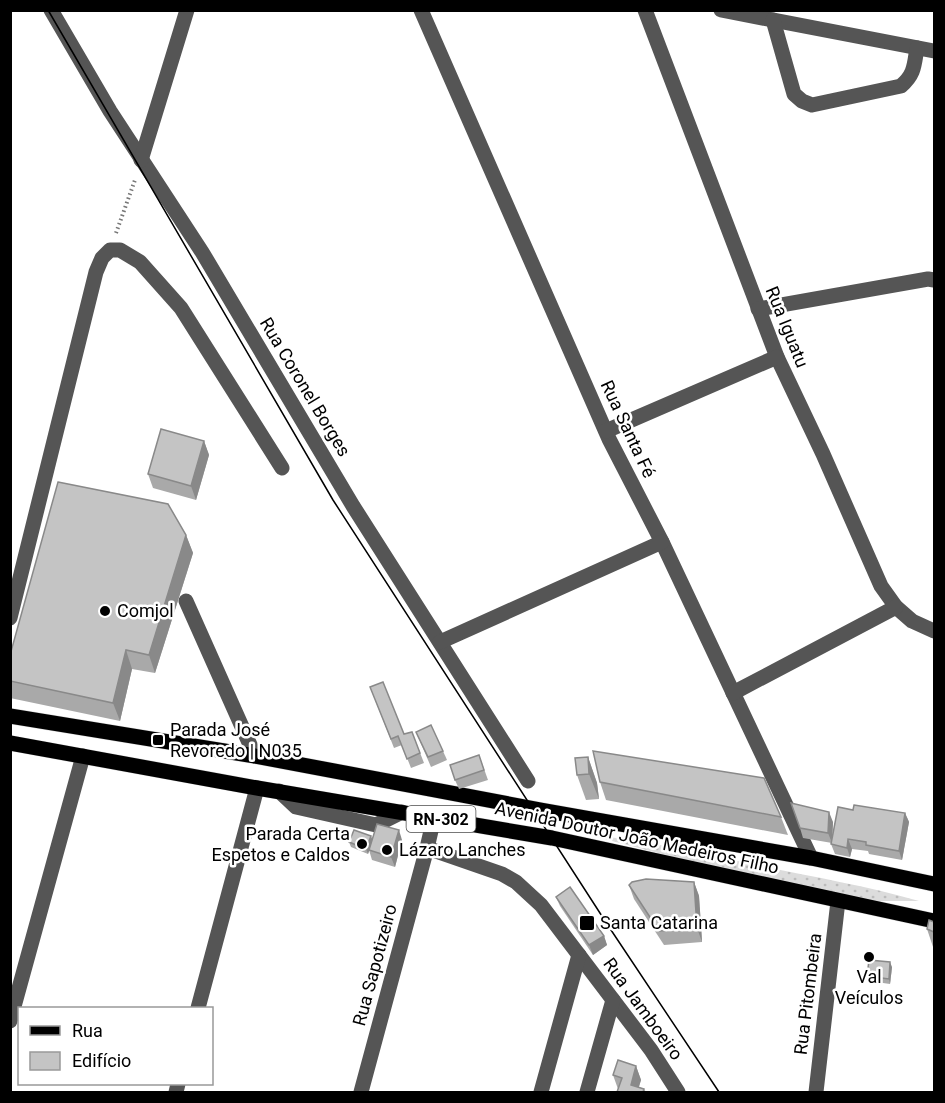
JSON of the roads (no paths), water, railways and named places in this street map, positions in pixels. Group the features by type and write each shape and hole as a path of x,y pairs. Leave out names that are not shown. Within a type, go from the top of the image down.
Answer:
{"main road":[{"name":"Avenida Doutor João Medeiros Filho","path":"10,716 255,756 811,858 934,884"},
{"name":"Avenida Doutor João Medeiros Filho","path":"10,743 552,838 934,921"},
{"path":"915,880 934,869"},
{"path":"895,913 908,909 934,914"}],"street":[{"name":"Rua Coronel Borges","path":"51,10 110,111 202,252 353,506 528,781"},
{"path":"141,160 187,10"},
{"name":"Rua Santa Fé","path":"421,10 606,431 662,542 811,858"},
{"name":"Rua Iguatu","path":"645,10 777,357 828,464 881,586 896,607 912,621 934,631"},
{"path":"721,10 934,51"},
{"path":"773,20 794,94 802,101 812,105 901,86 913,72 917,48"},
{"path":"10,618 96,272 102,258 110,250 120,250 140,262 181,308 282,468"},
{"path":"758,309 928,279 934,280"},
{"path":"606,431 777,357"},
{"path":"440,642 662,542"},
{"path":"186,601 255,756"},
{"path":"733,693 896,607"},
{"path":"10,1021 83,756"},
{"path":"198,1007 257,788"},
{"path":"428,848 434,818"},
{"name":"Rua Jamboeiro","path":"428,848 502,874 516,882 541,905 651,1050 678,1092"},
{"name":"Rua Sapotizeiro","path":"361,1092 428,848"},
{"name":"Rua Pitombeira","path":"816,1092 838,901"},
{"path":"541,1092 579,956"},
{"path":"587,1092 613,1000"}],"tram line":[{"path":"48,10 333,500 609,927 719,1092"}],"place":[{"name":"Comjol","path":"105,611"},
{"name":"Parada José Revoredo | N035","path":"158,740"},
{"name":"Parada Certa Espetos e Caldos","path":"362,844"},
{"name":"Lázaro Lanches","path":"387,850"},
{"name":"Santa Catarina","path":"587,923"},
{"name":"Val Veículos","path":"869,957"}]}
